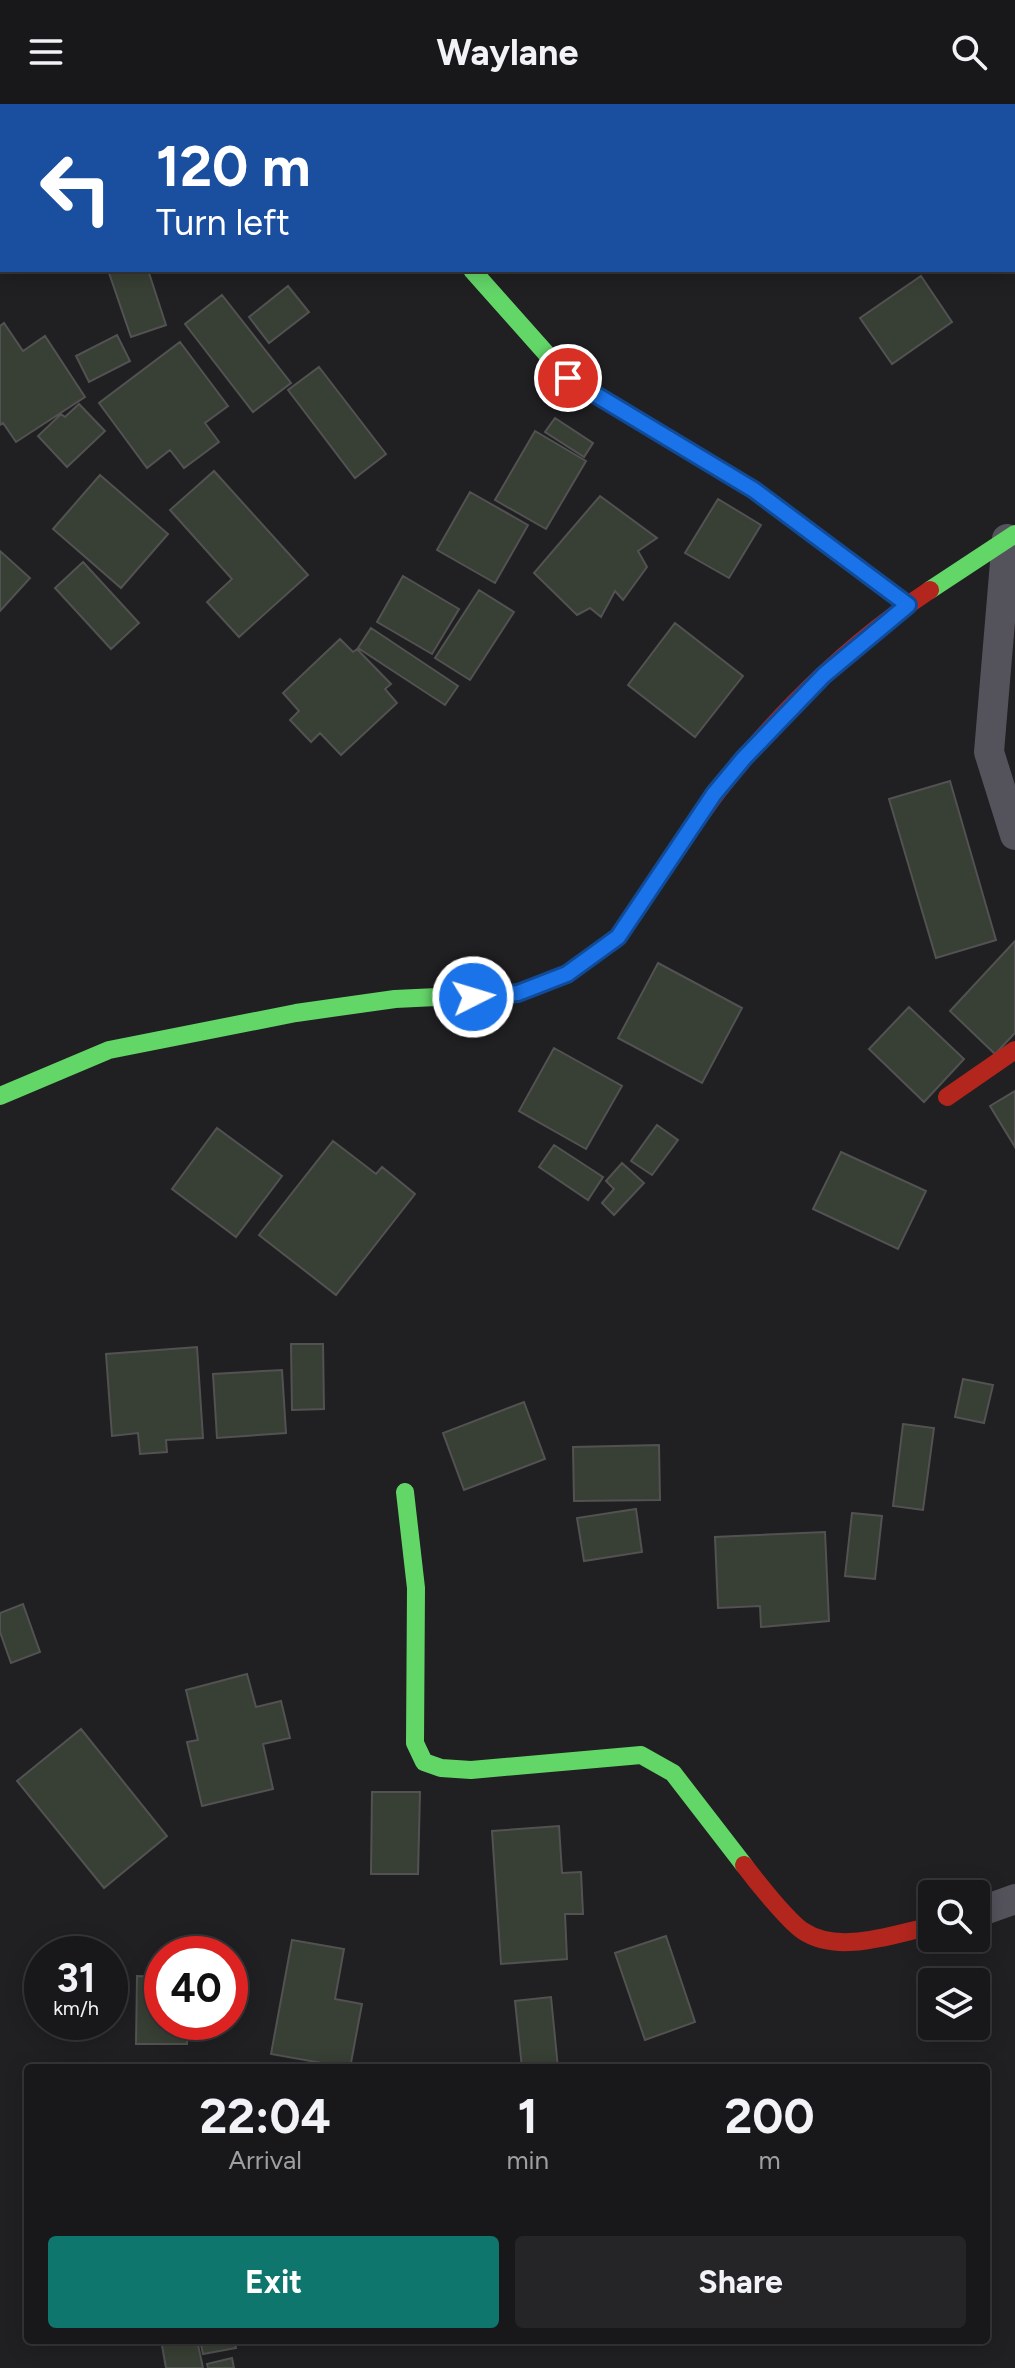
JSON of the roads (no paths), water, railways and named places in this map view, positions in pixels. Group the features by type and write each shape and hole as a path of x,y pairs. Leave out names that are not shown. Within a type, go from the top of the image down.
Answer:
{"street":[{"path":"474,272 568,378 754,490 908,605"},
{"path":"0,1096 109,1050 296,1013 395,999 518,993 567,974 618,937 714,794 744,758 824,675 908,605 1011,536"},
{"path":"1011,536 989,752 1015,835"},
{"path":"947,1097 1015,1050"},
{"path":"405,1492 416,1588 415,1743 424,1762 441,1768 471,1770 641,1755 673,1773 757,1882 803,1931 834,1942 865,1940 918,1929"},
{"path":"990,1908 1015,1899"}]}
